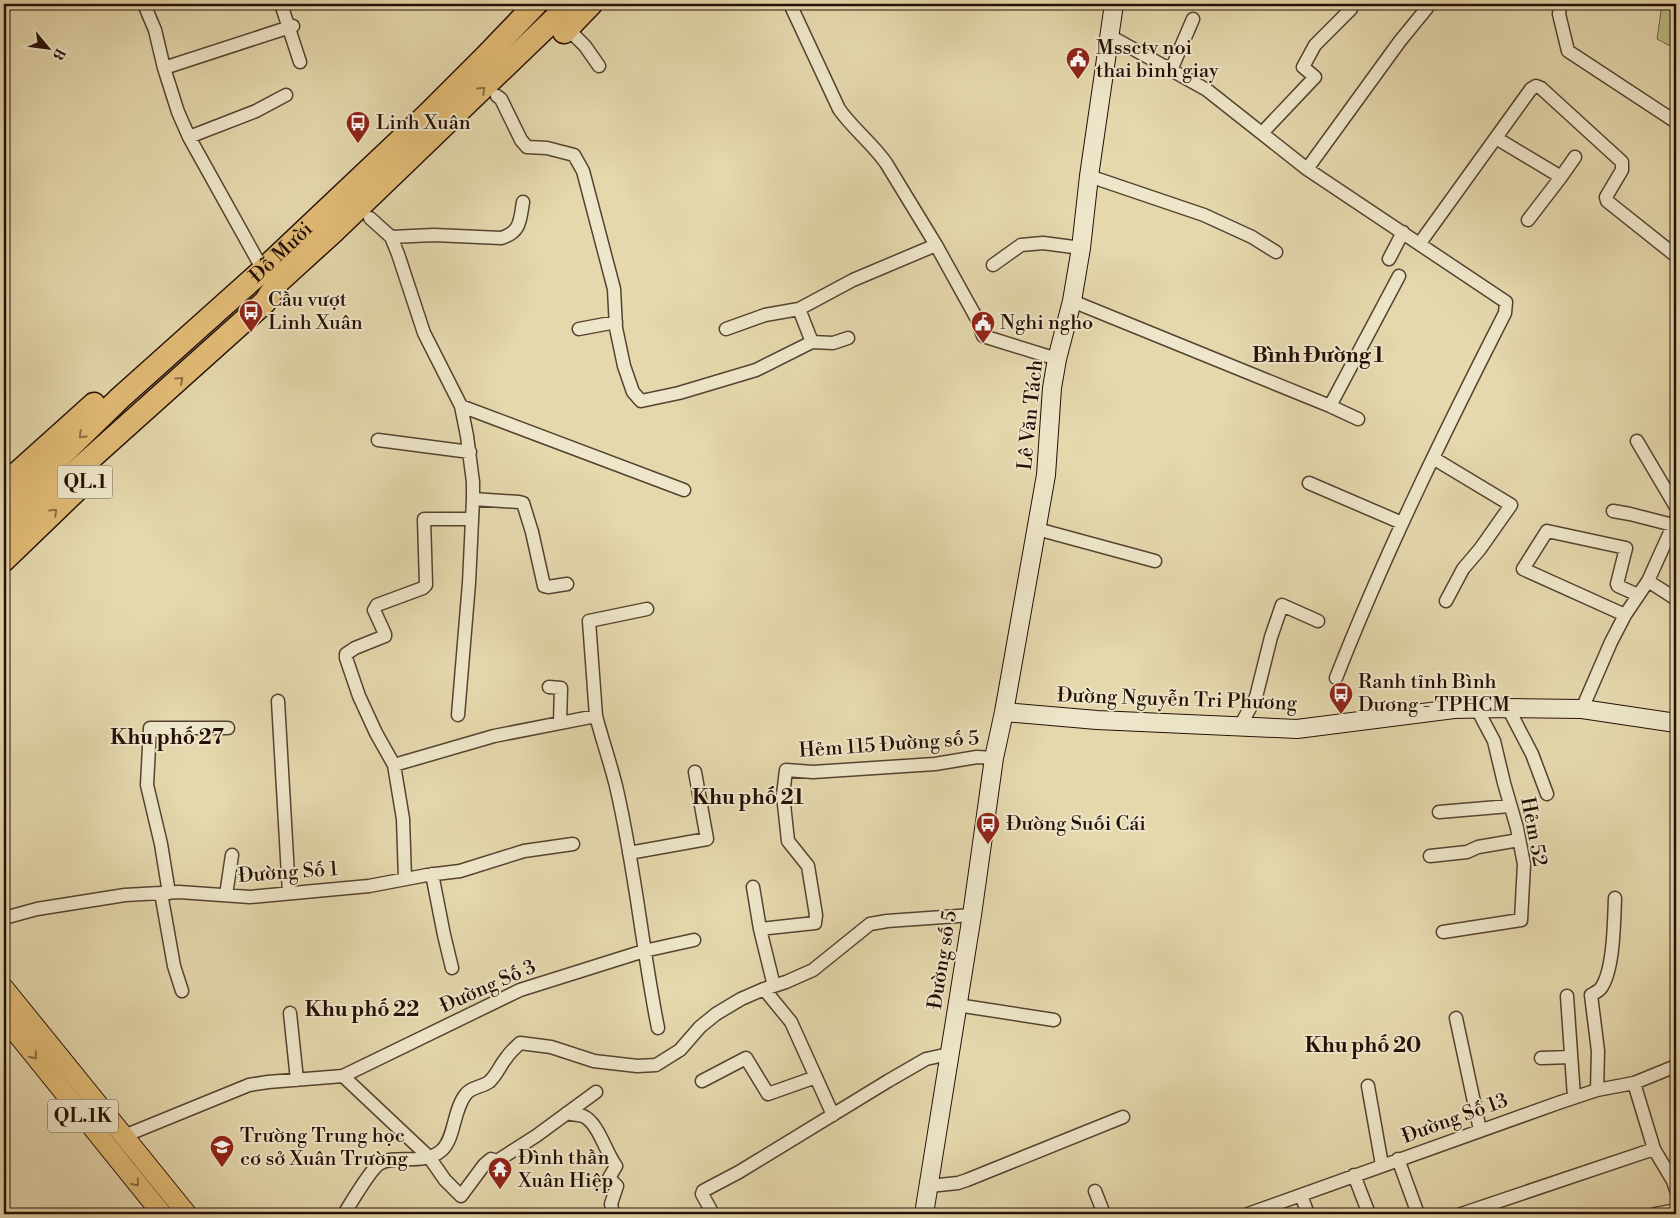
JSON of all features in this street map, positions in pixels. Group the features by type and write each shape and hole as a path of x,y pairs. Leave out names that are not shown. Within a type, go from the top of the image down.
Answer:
{"highway":[{"name":"Đỗ Mười","path":"107,402 171,351 518,4"},
{"name":"Đỗ Mười","path":"12,493 107,402 182,325 260,264 428,114 536,4"},
{"name":"Đỗ Mười","path":"266,302 278,282 362,205 570,4"},
{"name":"Đỗ Mười","path":"12,493 143,412 266,302 284,293 370,218 591,4"},
{"name":"QL.1","path":"171,351 182,325"},
{"name":"Đỗ Mười","path":"9,547 125,443 143,412"},
{"name":"QL.1","path":"9,547 12,493"},
{"path":"4,576 9,547"}],"main road":[{"name":"Lê Văn Tách","path":"1004,712 1046,475 1052,388 1057,359 1072,301 1081,248 1089,176 1114,4"},
{"name":"Đường Nguyễn Tri Phương","path":"1004,712 1097,720 1239,728 1297,729 1454,709 1582,709 1676,723"},
{"name":"Đường số 5","path":"924,1214 972,915 994,758 1004,712"},
{"name":"QL.1K","path":"4,988 187,1214"},
{"name":"QL.1K","path":"5,1022 162,1214"}],"street":[{"path":"144,4 155,30 164,68 178,112 189,137 260,264"},
{"path":"280,4 291,27 300,62"},
{"path":"790,4 839,110 850,125 882,157 936,245 977,319 982,336 1057,359"},
{"path":"1560,4 1559,14 1568,51 1676,122"},
{"path":"1307,169 1400,41 1427,8"},
{"path":"1262,133 1315,77 1303,67 1315,45 1351,9"},
{"path":"1171,70 1193,19"},
{"path":"164,68 291,27"},
{"path":"567,28 585,46 599,66"},
{"path":"1110,36 1207,90 1307,169 1506,302 1505,313 1402,523 1336,678"},
{"path":"1420,243 1531,89 1536,86 1541,88 1622,162 1622,170 1608,191 1607,202 1676,256"},
{"path":"189,137 256,111 286,95"},
{"path":"497,96 501,99 521,140 528,147 547,148 574,155 583,171 614,289 616,322 624,366 633,392 641,401 756,370 812,342 833,343 848,338"},
{"path":"1496,138 1561,177"},
{"path":"1528,220 1575,157"},
{"path":"1089,176 1204,214 1252,237 1276,252"},
{"path":"391,236 501,238 511,235 517,229 523,202"},
{"path":"370,218 391,236 424,333 461,406 470,452 473,499 469,583 458,715"},
{"path":"1389,259 1403,232"},
{"path":"994,265 1021,245 1044,243 1081,248"},
{"path":"726,329 765,316 799,309 853,280 936,245"},
{"path":"1330,406 1399,276"},
{"path":"1072,301 1330,406 1358,420"},
{"path":"799,309 812,342"},
{"path":"579,329 616,322"},
{"path":"461,406 684,490"},
{"path":"378,440 470,452"},
{"path":"1637,441 1676,507"},
{"path":"1433,458 1511,505 1463,570 1446,601"},
{"path":"1309,483 1402,523"},
{"path":"473,499 523,503 532,532 544,586 567,584"},
{"path":"1582,709 1611,642 1625,615 1648,581 1675,522 1612,511"},
{"path":"405,879 403,819 394,765 376,733 360,696 346,654 355,648 385,636 374,610 377,605 423,588 426,585 424,519 471,519"},
{"path":"1037,529 1155,561"},
{"path":"1625,615 1523,569 1547,531 1628,544 1617,584 1638,595"},
{"path":"1648,581 1676,599"},
{"path":"1239,728 1256,697 1271,637 1282,605 1318,621"},
{"path":"647,609 589,621 596,716 616,786 658,1028"},
{"path":"549,687 561,688 560,723"},
{"path":"278,701 289,893"},
{"path":"1508,708 1532,754 1547,794"},
{"name":"Hẻm 52","path":"1443,932 1522,920 1524,864 1519,840 1494,741 1477,709"},
{"path":"394,765 494,736 596,716"},
{"path":"182,990 174,966 161,844 147,785 150,728 228,728"},
{"name":"Hẻm 115 Đường số 5","path":"760,929 815,922 816,915 808,866 788,841 783,795 786,770 813,772 935,764 977,757 994,758"},
{"path":"629,853 707,839 695,772"},
{"path":"1439,812 1510,806"},
{"path":"1430,856 1467,852 1478,847 1519,840"},
{"name":"Đường Số 1","path":"4,918 37,909 125,895 165,893 250,897 369,886 432,874 460,871 524,851 573,844"},
{"path":"226,895 232,855"},
{"path":"432,874 452,968"},
{"path":"754,886 769,988 791,1022 832,1115"},
{"path":"1597,1090 1598,1051 1591,995 1600,989 1606,974 1612,948 1615,898"},
{"path":"344,1214 378,1164 388,1160 419,1160 441,1151 447,1143 457,1111 466,1094 487,1083 495,1075 507,1056 520,1043 551,1047 594,1061 637,1066 656,1065 680,1050 700,1027 716,1014 741,999 813,970 870,924 972,915"},
{"name":"Đường Số 3","path":"124,1136 240,1088 268,1082 344,1076 520,990 644,951 694,940"},
{"path":"1567,996 1574,1097"},
{"path":"957,1005 1054,1020"},
{"path":"290,1013 297,1080"},
{"path":"1456,1018 1480,1130"},
{"path":"713,1214 702,1194 703,1191 739,1172 926,1059 949,1054"},
{"path":"1541,1058 1571,1057"},
{"path":"702,1081 746,1058 768,1094 816,1077"},
{"name":"Đường Số 13","path":"1254,1213 1398,1159 1574,1097 1597,1090 1634,1083 1676,1066"},
{"path":"344,1076 430,1157 446,1180 461,1196 484,1165 491,1159 497,1161 536,1136 596,1092"},
{"path":"1634,1083 1654,1149 1675,1184"},
{"path":"1368,1086 1382,1165"},
{"path":"567,1113 584,1116 592,1123 609,1157 616,1166 609,1178 617,1186 611,1204 613,1214"},
{"path":"929,1186 958,1183 967,1180 1123,1116"},
{"path":"1461,1214 1654,1149"},
{"path":"1398,1159 1418,1214"},
{"path":"1354,1175 1369,1214"},
{"path":"1095,1191 1104,1214"},
{"path":"1301,1195 1308,1214"},
{"path":"1656,1214 1676,1210"}],"green space":[{"path":"1662,4 1676,4 1676,49 1657,39"}],"place":[{"name":"Mssctv noi thai binh giay","path":"1078,80"},
{"name":"Linh Xuân","path":"358,144"},
{"name":"Cầu vượt Linh Xuân","path":"251,333"},
{"name":"Nghi ngho","path":"983,344"},
{"name":"Ranh tỉnh Bình Dương - TPHCM","path":"1341,715"},
{"name":"Đường Suối Cái","path":"988,845"},
{"name":"Trường Trung học cơ sở Xuân Trường","path":"222,1168"},
{"name":"Đình thần Xuân Hiệp","path":"500,1190"}],"district":[{"name":"Bình Đường 1","path":"1318,356"},
{"name":"Khu phố 27","path":"167,738"},
{"name":"Khu phố 21","path":"748,798"},
{"name":"Khu phố 22","path":"362,1010"},
{"name":"Khu phố 20","path":"1363,1046"}]}
